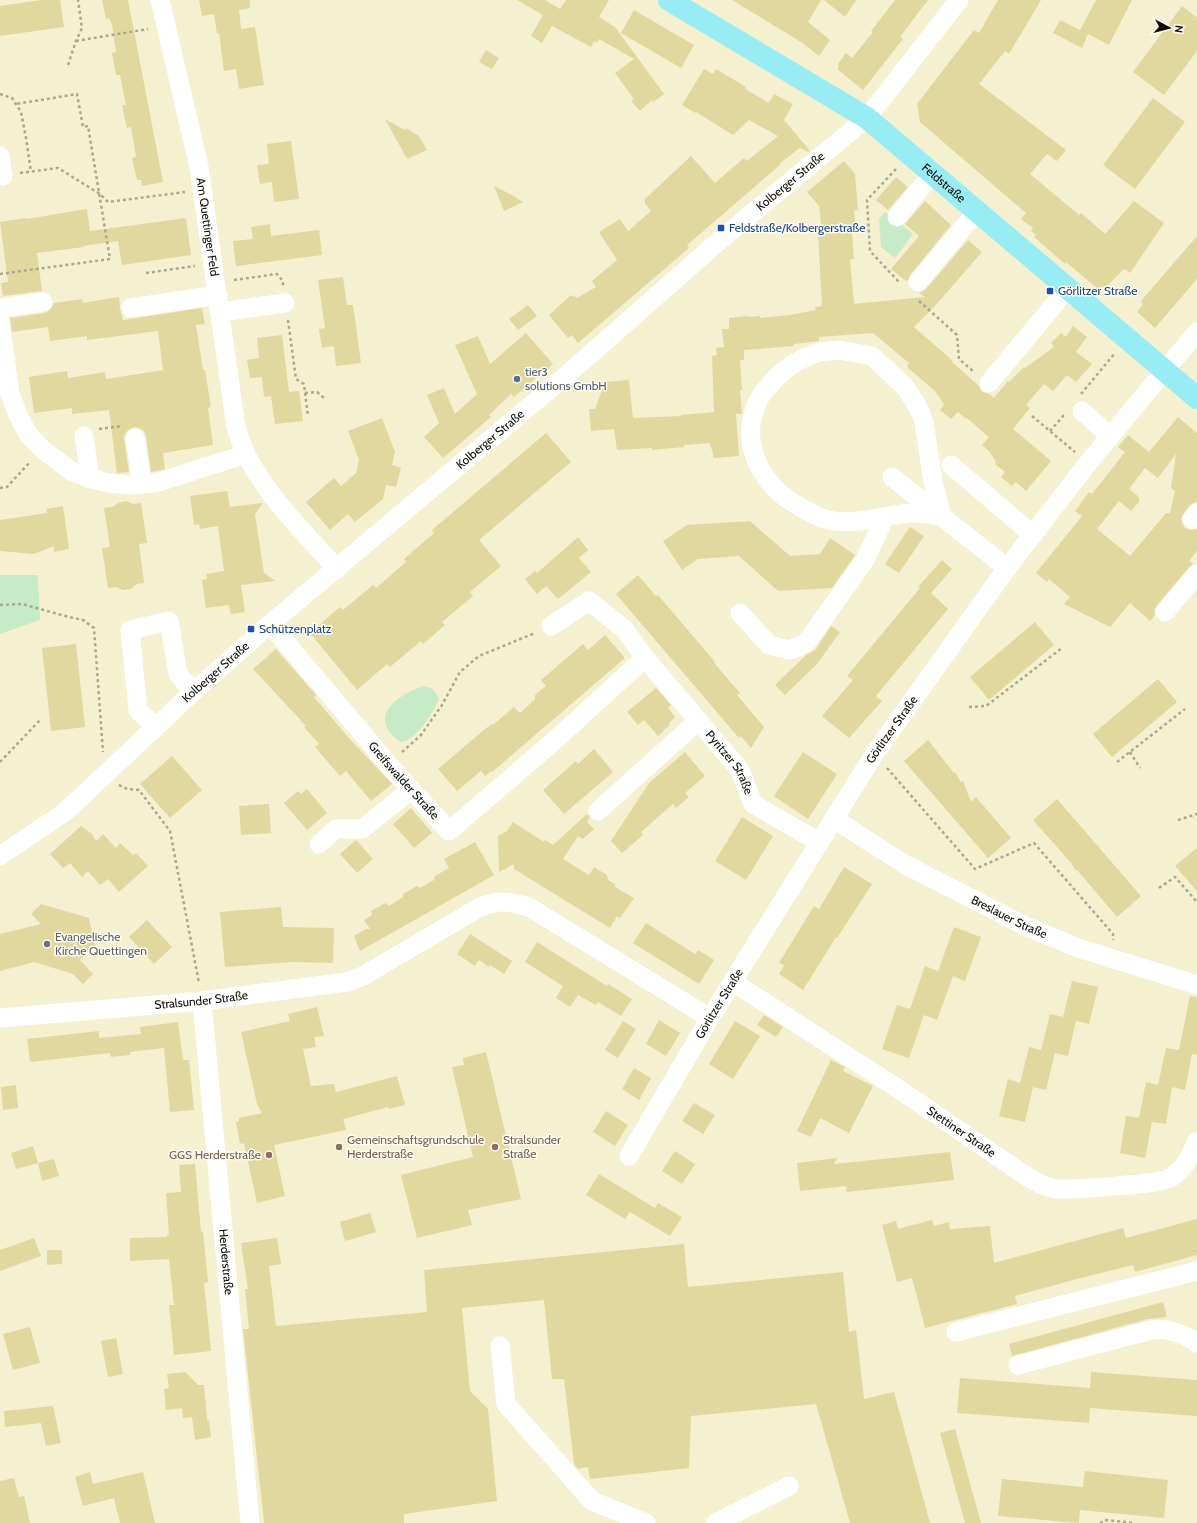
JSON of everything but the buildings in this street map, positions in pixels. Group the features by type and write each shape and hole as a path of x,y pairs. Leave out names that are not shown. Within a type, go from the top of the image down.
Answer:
{"main road":[{"name":"Feldstraße","path":"669,0 867,118 1197,398"}],"street":[{"name":"Am Quettinger Feld","path":"160,0 199,167 236,427 246,454 262,482 288,515 337,569"},
{"name":"Kolberger Straße","path":"0,856 65,812 193,692 270,624 561,380 727,234 867,118 959,0"},
{"path":"0,156 3,176"},
{"path":"897,217 933,173"},
{"path":"918,282 977,211"},
{"path":"989,383 1068,288"},
{"path":"131,308 218,296 286,303"},
{"path":"0,308 43,302"},
{"path":"0,322 10,394 19,417 28,434 42,449 71,471 88,478 108,483 128,485 142,484 159,482 246,454"},
{"name":"Görlitzer Straße","path":"628,1156 732,982 875,754 1007,568 1109,435 1197,332"},
{"path":"839,350 872,356 904,386 917,405 924,422 933,482 942,516 915,513 846,522 825,519 805,510 789,500 766,478 758,465 752,446 751,431 753,415 759,399 772,382 785,369 805,358 821,352 839,350"},
{"path":"1075,407 1109,435"},
{"path":"84,436 89,472 88,478"},
{"path":"135,438 142,484"},
{"path":"951,465 1033,535"},
{"path":"892,477 1007,568"},
{"path":"740,613 769,645 790,650 806,643 866,560 885,517"},
{"path":"1165,612 1197,574"},
{"name":"Pyritzer Straße","path":"551,626 589,601 625,630 645,658 740,770 753,804 819,842"},
{"path":"156,727 138,710 130,630 169,621 178,674 193,692"},
{"name":"Greifswalder Straße","path":"270,624 410,790 449,832 554,741 645,658"},
{"name":"Pyritzer Straße","path":"598,811 699,720"},
{"path":"319,844 336,829 362,829 410,790"},
{"name":"Breslauer Straße","path":"834,819 906,865 1003,914 1078,948 1115,961 1197,985"},
{"name":"Stralsunder Straße","path":"0,1018 202,1001 347,982 363,976 480,907 493,902 505,902 516,903 529,907 710,1018"},
{"name":"Stettiner Straße","path":"732,982 903,1092 1029,1178 1043,1185 1057,1189 1155,1182 1168,1179 1185,1166 1197,1141"},
{"name":"Herderstraße","path":"202,1001 250,1523"},
{"path":"956,1332 1197,1271"},
{"path":"1018,1365 1151,1330 1174,1330 1184,1334 1197,1343"},
{"path":"500,1346 506,1404 592,1501 646,1523"},
{"path":"716,1523 789,1486"}],"path":[{"path":"68,65 82,28 78,0"},
{"path":"76,41 166,26"},
{"path":"0,94 12,98 21,112 31,172"},
{"path":"0,274 110,259 88,126 83,127 77,94 16,104"},
{"path":"3,176 58,168 100,194 108,202 202,189"},
{"path":"146,273 213,263"},
{"path":"218,296 276,274 283,281 296,379 304,384 308,416"},
{"path":"1050,431 1075,407 1128,339"},
{"path":"305,393 317,392 325,399"},
{"path":"1032,416 1088,463"},
{"path":"84,436 85,430 131,425 135,438"},
{"path":"0,488 6,487 42,449"},
{"path":"0,605 22,604 83,620 94,628 104,775 127,789 139,790 170,831 202,1001"},
{"path":"389,765 422,735 442,705 460,672 479,656 551,626"},
{"path":"970,707 986,706 1062,648"},
{"path":"1117,762 1185,708"},
{"path":"0,762 41,719"},
{"path":"1130,752 1140,768"},
{"path":"875,754 975,869 1034,843 1113,934 1115,961"},
{"path":"1178,820 1197,814"},
{"path":"1159,888 1175,877 1197,902"},
{"path":"1100,1523 1105,1520 1135,1523"}],"green space":[{"path":"885,212 913,234 895,258 881,247 879,219"},
{"path":"0,575 38,575 40,620 0,634"},
{"path":"423,686 429,687 433,690 439,699 424,725 413,736 401,742 391,733 386,725 385,716 388,709 395,702 413,690"}],"place":[{"name":"Feldstraße/Kolbergerstraße","path":"721,228"},
{"name":"Görlitzer Straße","path":"1050,291"},
{"name":"tier3 solutions GmbH","path":"517,379"},
{"name":"Schützenplatz","path":"251,629"},
{"name":"Evangelische Kirche Quettingen","path":"47,944"},
{"name":"Gemeinschaftsgrundschule Herderstraße","path":"339,1147"},
{"name":"Stralsunder Straße","path":"495,1147"},
{"name":"GGS Herderstraße","path":"269,1155"}]}
